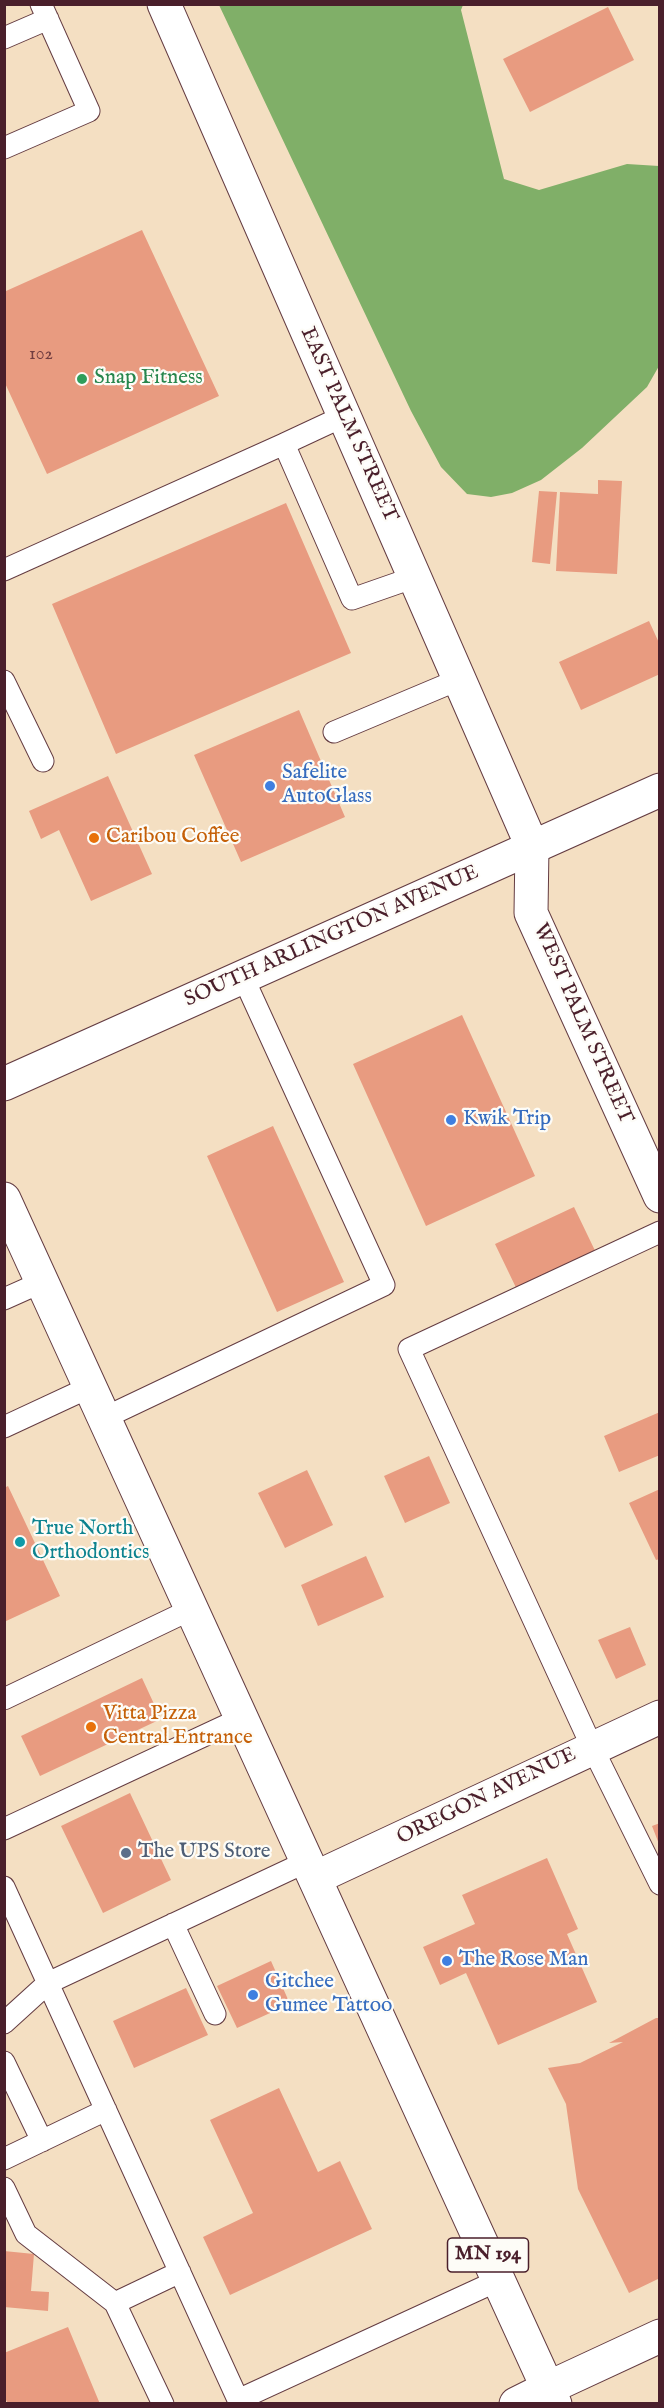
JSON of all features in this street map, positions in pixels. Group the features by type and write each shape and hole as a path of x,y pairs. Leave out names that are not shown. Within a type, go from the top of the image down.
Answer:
{"main road":[{"name":"EAST PALM STREET","path":"164,4 532,846"},
{"name":"SOUTH ARLINGTON AVENUE","path":"4,1084 660,790"},
{"name":"WEST PALM STREET","path":"532,846 531,913 660,1196"},
{"name":"MN 194","path":"4,1199 552,2396"},
{"name":"OREGON AVENUE","path":"312,1870 660,1717"},
{"path":"516,2403 552,2396 660,2336"}],"lane":[{"path":"4,38 45,12 89,111 4,148"},
{"path":"4,570 344,416"},
{"path":"285,444 352,599 415,577"},
{"path":"334,732 460,679"},
{"path":"4,681 43,761"},
{"path":"104,1418 384,1284 243,977"},
{"path":"660,1232 409,1349 592,1747 660,1884"},
{"path":"4,1299 42,1282"},
{"path":"4,1426 90,1387"},
{"path":"4,1699 192,1609"},
{"path":"4,1829 242,1718"},
{"path":"4,2022 48,1983 173,1924 312,1870"},
{"path":"4,1887 13,1926 48,1983 239,2402 499,2280"},
{"path":"173,1924 215,2014"},
{"path":"4,2062 42,2141"},
{"path":"4,2159 106,2110"},
{"path":"4,2188 26,2234 115,2303 163,2403"},
{"path":"115,2303 180,2272"}],"green space":[{"path":"219,5 463,5 461,10 504,179 539,190 627,164 659,166 659,366 647,387 582,448 541,480 512,493 491,497 467,494 441,467 411,411"}],"building":[{"path":"608,7 634,60 530,112 503,59"},
{"path":"142,230 219,396 47,474 4,381 4,288 6,291"},
{"path":"598,480 622,481 617,574 556,571 560,492 598,494"},
{"path":"539,491 557,492 550,564 532,562"},
{"path":"286,503 351,653 116,754 52,604"},
{"path":"649,621 660,645 660,674 581,710 559,662"},
{"name":"Safelite AutoGlass","path":"299,710 345,817 241,862 194,755"},
{"path":"108,776 152,874 91,901 59,830 41,839 29,811"},
{"path":"462,1015 535,1176 426,1226 353,1064"},
{"path":"273,1126 344,1282 277,1312 207,1156"},
{"path":"574,1207 600,1261 521,1298 495,1244"},
{"path":"660,1412 660,1455 619,1472 604,1436"},
{"path":"429,1456 450,1503 405,1523 384,1476"},
{"path":"307,1470 333,1525 285,1548 258,1493"},
{"name":"True North Orthodontics","path":"8,1486 60,1596 4,1622 4,1488"},
{"path":"660,1489 660,1559 656,1560 629,1503"},
{"path":"366,1556 384,1597 318,1626 301,1585"},
{"path":"630,1627 646,1665 616,1679 598,1640"},
{"name":"Vitta Pizza Central Entrance","path":"142,1678 161,1719 40,1776 21,1736"},
{"path":"130,1793 171,1880 103,1913 61,1826"},
{"path":"660,1823 660,1844 659,1844 652,1826"},
{"path":"547,1858 578,1929 567,1934 597,2002 498,2045 466,1973 440,1985 423,1947 475,1924 462,1895"},
{"path":"271,1961 290,2004 237,2028 217,1986"},
{"path":"186,1988 208,2035 134,2068 113,2021"},
{"path":"660,2018 660,2278 629,2293 578,2189 566,2104 548,2068 580,2063 623,2042 609,2043"},
{"path":"279,2088 318,2172 340,2161 372,2229 230,2295 203,2237 253,2213 210,2120"},
{"path":"4,2251 34,2254 31,2291 49,2292 48,2311 4,2307"},
{"path":"68,2327 100,2404 8,2404 4,2396 4,2353"}],"place":[{"name":"Snap Fitness","path":"82,379"},
{"name":"Safelite AutoGlass","path":"270,786"},
{"name":"Caribou Coffee","path":"94,838"},
{"name":"Kwik Trip","path":"451,1120"},
{"name":"True North Orthodontics","path":"20,1542"},
{"name":"Vitta Pizza Central Entrance","path":"91,1727"},
{"name":"The UPS Store","path":"126,1853"},
{"name":"The Rose Man","path":"447,1961"},
{"name":"Gitchee Gumee Tattoo","path":"253,1995"}]}
